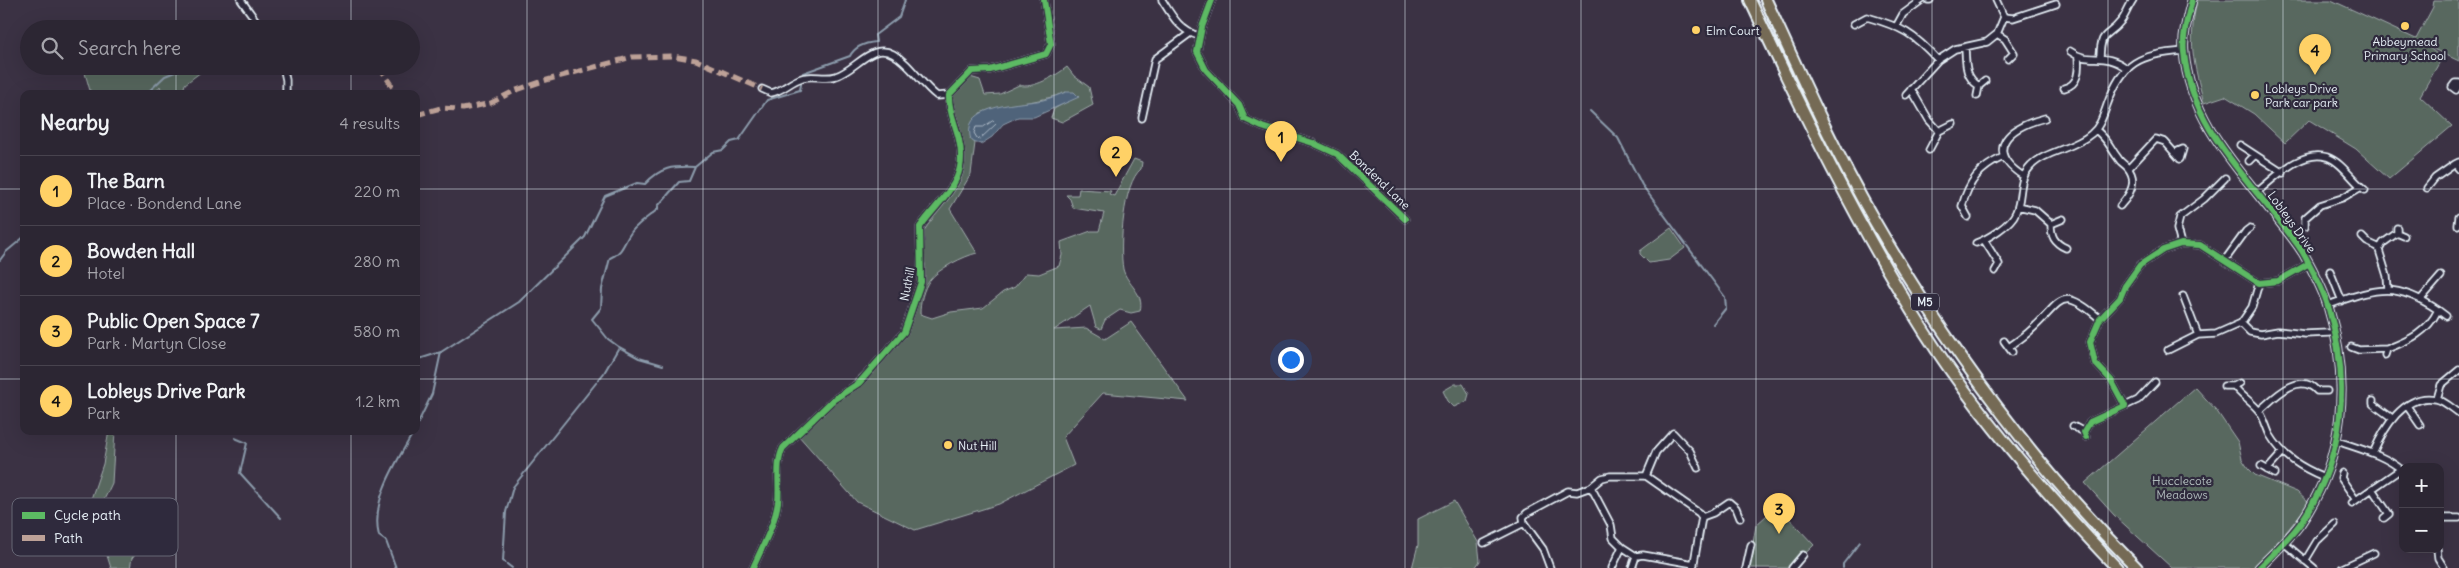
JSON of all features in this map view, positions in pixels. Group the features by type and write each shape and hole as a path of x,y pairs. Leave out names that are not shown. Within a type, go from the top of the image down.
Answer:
{"highway":[{"name":"M5","path":"1750,0 1826,161 1863,230 1925,332 1983,413 2073,522 2117,568"},
{"name":"M5","path":"1766,0 1838,152 1874,220 1938,323 1995,406 2032,453 2082,511 2137,568"}],"street":[{"path":"241,0 255,20"},
{"path":"762,89 772,93 785,88 803,77 836,77 854,67 874,51 883,50 900,58 919,80 937,96 949,95 972,71 990,70 1046,54 1051,44 1044,0"},
{"path":"1162,0 1181,28 1189,34 1199,36"},
{"name":"Bondend Lane","path":"1212,0 1196,48 1206,70 1239,105 1245,119 1250,123 1312,143 1337,154 1405,219"},
{"path":"1897,25 1904,14 1922,0"},
{"path":"1906,95 1938,60 1955,49 1987,42 1998,34 2004,17 1996,0"},
{"path":"2100,57 2100,42 2108,31 2119,24 2133,0"},
{"name":"Lobleys Drive","path":"2192,0 2184,51 2192,89 2206,126 2221,149 2257,192 2306,257 2328,305 2340,372 2341,398 2337,441 2324,477 2313,503 2284,543 2259,568"},
{"path":"2004,17 2013,18 2056,4"},
{"path":"2042,8 2046,14"},
{"path":"1865,10 1867,17"},
{"path":"1854,24 1867,17 1897,25 1915,36 1938,60"},
{"path":"1142,118 1155,59 1189,34"},
{"path":"1998,34 2005,39 2014,55 2008,59"},
{"path":"1965,47 1967,73 1973,82 1979,86"},
{"path":"2066,87 2080,72 2078,58 2070,51"},
{"path":"1976,243 1984,240 2009,223 2018,206 2023,176 2038,161 2081,143 2096,130 2112,90 2126,68 2143,58 2184,51"},
{"path":"2078,58 2100,57 2116,60 2126,68"},
{"path":"285,75 286,90"},
{"path":"1977,96 1979,86 1985,82"},
{"path":"1911,89 1929,120 1939,131"},
{"name":"Nuthill","path":"753,568 775,515 778,502 779,455 783,448 832,400 859,383 904,332 910,318 921,282 920,227 952,189 958,178 960,167 960,142 949,103 949,95"},
{"path":"2034,114 2035,120"},
{"path":"2023,176 2014,170 2003,156 2002,148 2005,138 2015,130 2035,120 2044,118"},
{"path":"1929,150 1939,131 1953,124"},
{"path":"2096,130 2110,141 2118,158 2128,168 2132,187 2131,194 2120,206"},
{"path":"2128,168 2156,139 2156,132"},
{"path":"2156,139 2165,142 2176,152 2180,159"},
{"path":"2240,145 2272,164 2283,173"},
{"path":"2249,161 2255,155"},
{"path":"1968,214 1959,205 1968,184 1990,163 2003,156"},
{"path":"2257,192 2304,157 2327,157 2342,168 2363,189 2320,205 2305,218 2305,226"},
{"path":"2427,188 2433,177 2458,165"},
{"path":"2181,244 2177,229 2180,217 2225,178"},
{"path":"2018,206 2035,210 2051,224 2051,236 2056,247 2066,248"},
{"path":"2458,226 2459,218"},
{"path":"2051,224 2063,219"},
{"path":"2225,260 2250,228"},
{"path":"2388,288 2387,276 2378,250 2382,243 2397,231 2404,236"},
{"path":"2362,237 2367,242 2380,248"},
{"path":"1984,240 1999,264"},
{"path":"2125,406 2111,380 2095,363 2090,342 2100,319 2120,298 2125,286 2140,265 2163,250 2181,244 2200,245 2259,283 2278,281 2308,264"},
{"path":"1995,271 1999,264 2005,261"},
{"path":"2330,270 2342,301"},
{"path":"2421,299 2441,276"},
{"path":"2168,350 2198,335 2216,334 2241,323 2252,307 2259,283"},
{"path":"2328,305 2388,288 2407,292 2446,316"},
{"path":"2004,341 2011,349 2032,330 2056,303 2072,299 2082,303 2100,319"},
{"path":"2186,299 2198,335"},
{"path":"2351,347 2359,350 2387,349 2413,339 2428,326 2438,310"},
{"path":"2241,323 2250,332 2261,334 2278,331 2305,334 2329,333"},
{"path":"2318,324 2319,332"},
{"path":"2385,355 2387,349"},
{"path":"2436,399 2441,385 2459,370"},
{"path":"2074,426 2085,434 2090,422 2138,400 2156,381"},
{"path":"2224,386 2237,384 2240,394 2259,411 2271,436 2283,452 2298,465 2324,477"},
{"path":"2259,411 2292,384 2313,386 2315,393 2327,391"},
{"path":"2373,453 2392,418 2407,406 2422,399 2436,399 2459,413"},
{"path":"2371,404 2392,418"},
{"path":"2407,406 2420,425"},
{"path":"1646,476 1656,452 1673,433 1690,451 1698,468"},
{"path":"2337,441 2373,453 2399,468"},
{"path":"2268,470 2283,452"},
{"path":"2261,466 2275,474"},
{"path":"2342,473 2341,478 2354,501 2399,472"},
{"path":"1550,568 1543,549 1524,523 1525,515 1568,491 1577,492 1591,487 1602,478 1610,476 1646,476 1699,513 1702,517 1694,566 1662,557 1636,556 1622,547 1613,538 1611,525 1591,487"},
{"path":"2372,489 2388,515"},
{"path":"1702,517 1713,513 1729,502 1736,508 1740,518"},
{"path":"2444,518 2459,518"},
{"path":"1484,543 1524,523"},
{"path":"2305,561 2317,541 2335,524"},
{"path":"2284,543 2314,568"},
{"path":"1746,568 1751,546"},
{"path":"1612,568 1622,547"},
{"path":"2342,568 2374,552"},
{"path":"2437,553 2436,558 2443,566"},
{"path":"1792,568 1803,555"},
{"path":"1632,568 1636,556"}],"green space":[{"path":"2197,0 2331,0 2416,39 2433,7 2434,0 2459,0 2459,61 2427,46 2442,58 2420,96 2452,126 2389,179 2356,149 2309,120 2285,143 2254,114 2225,96 2204,103 2197,75 2192,41"},
{"path":"1067,67 1074,76 1089,87 1093,105 1062,122 1051,118 1054,109 1070,100 1066,92 1045,99 991,109 980,113 970,139 975,143 971,174 950,209 977,253 965,257 934,276 924,292 920,314 932,318 951,312 983,308 1003,292 1015,287 1026,273 1039,274 1059,266 1062,255 1061,242 1091,231 1099,231 1104,213 1073,208 1070,199 1066,195 1078,195 1079,189 1111,191 1109,194 1114,196 1134,159 1142,162 1141,169 1135,176 1126,201 1122,231 1122,259 1125,275 1140,299 1140,311 1131,313 1120,310 1105,320 1101,329 1096,327 1090,306 1054,330 1086,328 1105,339 1131,322 1188,401 1103,393 1063,437 1074,465 999,504 915,530 857,502 798,435 904,332 922,285 925,265 920,238 953,194 963,175 964,155 962,139 952,98 970,77 980,80 985,95 1000,94 1019,85 1037,84"},
{"path":"86,75 197,75 185,84 183,90 162,90 160,86 158,90 90,90"},
{"path":"1671,228 1685,248 1669,260 1649,263 1640,254 1640,251"},
{"path":"1455,384 1463,384 1469,394 1467,401 1454,407 1448,401 1443,391"},
{"name":"Hucclecote Meadows","path":"2195,387 2216,410 2238,442 2242,459 2248,468 2255,475 2297,492 2309,503 2258,568 2172,568 2114,515 2085,483"},
{"path":"108,435 115,435 112,483 105,498 91,498 103,464"},
{"path":"1454,501 1478,542 1480,561 1475,568 1412,568 1418,545 1418,519"},
{"path":"1776,507 1814,545 1790,568 1749,568 1756,525"},
{"path":"107,556 134,556 130,568 111,568"}],"water":[{"path":"1066,92 1074,92 1079,97 1034,117 1018,117 1003,124 992,137 981,144 971,140 970,125 976,117 985,111 1010,104 1043,100"}],"waterway":[{"path":"512,568 503,561 506,512 513,487 604,373 619,347 608,339 592,319 601,308 602,289 610,258 619,252 633,230 658,209 658,206 679,182 689,181 695,167 713,152 723,150 731,142 739,140 767,100 800,90 803,73 850,56 861,46 876,42 875,35 899,17 905,0"},
{"path":"150,90 168,75"},
{"path":"1590,111 1618,138 1642,185 1725,297 1726,308 1713,324"},
{"path":"420,359 441,352 519,302 585,237 605,196 637,183 645,184 656,174 673,167 695,167"},
{"path":"0,260 20,240"},
{"path":"619,347 639,358 663,365"},
{"path":"420,419 432,394 441,352"},
{"path":"396,568 386,541 379,536 378,509 393,468 412,435"},
{"path":"235,438 247,443 240,473 281,518"},
{"path":"1843,568 1843,564 1860,542"}],"marked path":[{"path":"420,114 441,108 463,109 491,103 514,91 543,81 632,57 673,56 696,60 762,89"},
{"path":"385,75 394,90"}],"cycle path":[{"path":"753,568 774,519 778,502 779,461 783,448 833,400 859,383 904,332 921,282 920,227 951,188 957,178 960,167 959,140 951,112 949,95 972,71 990,70 1046,54 1051,44 1044,0"},
{"path":"1212,0 1202,27 1197,52 1206,70 1239,105 1245,119 1262,127 1313,143 1337,154 1405,219"},
{"path":"2192,0 2186,26 2184,52 2188,77 2195,99 2218,141 2296,242 2306,258 2321,287 2328,306 2340,362 2340,418 2335,446 2327,473 2315,499 2300,524 2259,568"},
{"path":"2086,437 2084,432 2090,422 2125,406 2111,380 2095,363 2090,342 2100,319 2120,298 2125,286 2140,265 2163,250 2181,244 2200,245 2259,283 2278,281 2308,264"}],"place":[{"name":"Abbeymead Primary School","path":"2405,26"},
{"name":"Elm Court","path":"1696,30"},
{"name":"Lobleys Drive Park","path":"2315,75"},
{"name":"Lobleys Drive Park car park","path":"2255,95"},
{"name":"The Barn","path":"1281,162"},
{"name":"Bowden Hall","path":"1116,177"},
{"name":"Nut Hill","path":"948,445"},
{"name":"Public Open Space 7","path":"1779,534"}]}
